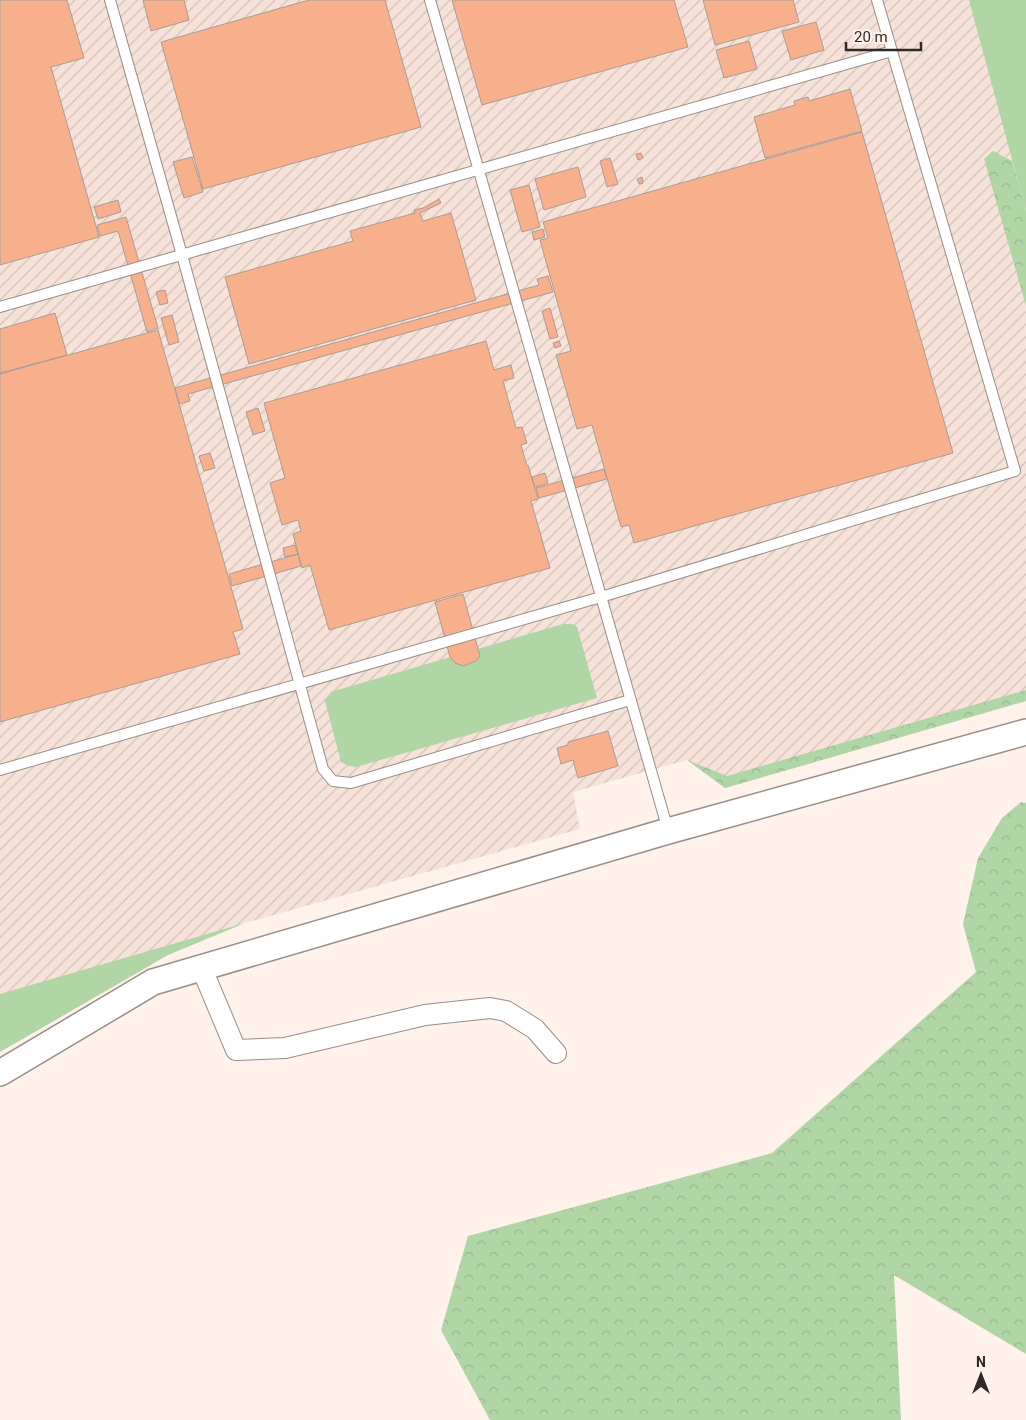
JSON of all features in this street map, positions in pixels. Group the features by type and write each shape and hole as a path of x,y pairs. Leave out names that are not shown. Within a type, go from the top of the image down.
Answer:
{"street":[{"path":"0,1073 153,982 668,831 1026,732"},
{"path":"202,969 236,1050 285,1048 425,1015 490,1008 506,1011 535,1029 556,1052"}],"lane":[{"path":"110,0 323,769 333,781 351,783 630,700"},
{"path":"430,0 668,831"},
{"path":"0,770 601,597 1015,471 877,0"},
{"path":"0,307 892,51"}],"shaded area":[{"path":"0,0 1026,0 1026,701 725,788 687,760 573,792 580,829 245,923 168,955 0,1052"}],"green space":[{"path":"969,0 1026,0 1026,211"},
{"path":"993,151 1012,161 1026,211 1026,306 984,159"},
{"path":"563,624 572,624 577,627 597,698 356,767 341,762 325,701 331,692"},
{"path":"1026,690 1026,701 725,788 687,760 727,776"},
{"path":"1021,802 1026,803 1026,1354 894,1275 901,1420 490,1420 441,1330 468,1236 772,1153 976,972 963,924 978,858 1002,818"},
{"path":"245,923 168,955 0,1052 0,994"}],"building":[{"path":"0,0 67,0 84,58 51,67 99,237 0,265"},
{"path":"143,0 184,0 189,20 151,31"},
{"path":"309,0 385,0 421,127 203,189 161,42"},
{"path":"452,0 674,0 688,47 482,105"},
{"path":"703,0 793,0 799,22 715,45"},
{"path":"816,22 824,50 791,60 782,31"},
{"path":"749,41 757,69 724,78 716,50"},
{"path":"850,89 862,131 765,158 754,117 795,105 794,101 808,97 809,101"},
{"path":"862,132 953,453 634,543 629,525 621,527 592,425 577,429 556,355 571,351 540,240 548,238 543,222"},
{"path":"641,153 643,158 638,160 636,154"},
{"path":"192,157 203,192 184,198 173,162"},
{"path":"610,158 618,184 607,187 600,161"},
{"path":"578,167 586,197 544,210 535,179"},
{"path":"642,177 643,183 639,184 637,179"},
{"path":"529,185 540,227 522,232 510,190"},
{"path":"439,199 441,203 420,213 423,221 451,213 476,300 249,364 225,277 353,241 350,231 415,213 414,210 423,208"},
{"path":"118,200 121,212 98,219 94,207"},
{"path":"126,217 158,328 147,332 118,231 100,236 97,225"},
{"path":"543,229 545,237 534,240 532,232"},
{"path":"548,276 553,292 188,394 190,401 179,404 175,388 539,285 537,279"},
{"path":"165,290 168,303 160,305 156,292"},
{"path":"550,308 558,337 550,339 542,311"},
{"path":"55,313 67,355 0,373 0,329"},
{"path":"172,315 179,342 169,345 161,318"},
{"path":"158,330 243,629 233,632 240,654 0,722 0,374"},
{"path":"486,341 494,370 511,365 514,378 503,381 516,428 522,427 527,443 521,445 538,499 531,501 550,568 329,630 310,565 302,568 293,534 301,531 298,520 282,525 270,483 285,478 264,403"},
{"path":"559,341 561,346 555,348 553,343"},
{"path":"258,408 265,431 253,435 246,412"},
{"path":"210,453 215,468 204,471 199,456"},
{"path":"604,469 607,479 539,498 536,488"},
{"path":"545,473 548,483 535,487 532,477"},
{"path":"295,545 298,554 285,557 283,548"},
{"path":"298,554 301,566 232,586 229,574"},
{"path":"463,594 480,656 476,661 463,666 455,663 450,657 435,602"},
{"path":"608,731 618,766 578,778 573,760 561,764 557,748 568,745 568,742"}]}
